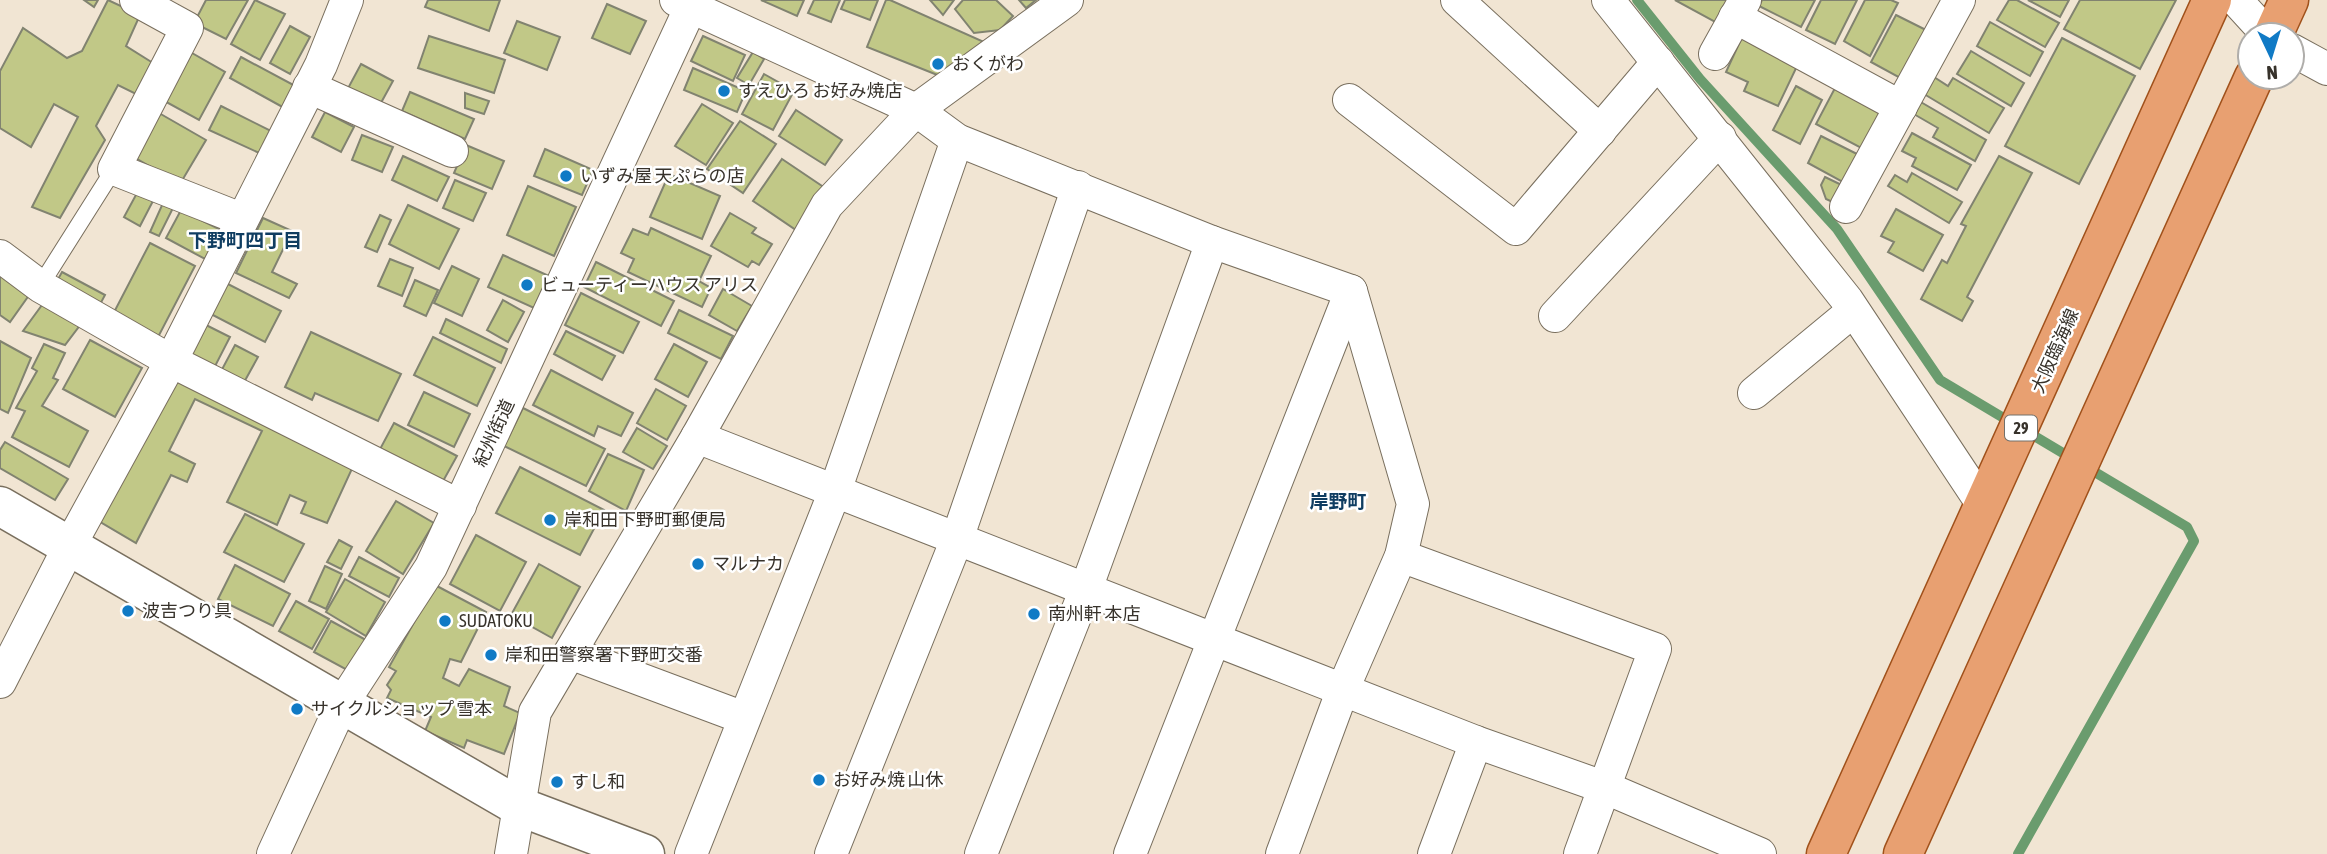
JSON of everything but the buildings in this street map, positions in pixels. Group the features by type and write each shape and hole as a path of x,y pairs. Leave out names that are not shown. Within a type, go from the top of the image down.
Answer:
{"main road":[{"name":"大阪臨海線","path":"1826,854 1985,508 2212,0"},
{"path":"2278,21 2289,0"},
{"path":"1903,854 2248,91"}],"street":[{"path":"136,0 187,28 114,169 242,219"},
{"path":"4,662 171,361 309,87 347,0"},
{"path":"511,854 535,712 697,437 827,205 916,110 1067,0"},
{"path":"1457,0 1600,131"},
{"path":"1608,0 1720,138 1853,311 1985,508"},
{"path":"1846,207 1959,0"},
{"path":"2236,0 2257,21"},
{"path":"687,2 916,110 957,139 1212,242 1352,291"},
{"name":"紀州街道","path":"274,854 342,704 431,566 687,2"},
{"path":"1715,54 1740,9 1901,107"},
{"path":"2306,58 2327,69"},
{"path":"1349,100 1516,229 1658,62"},
{"path":"309,87 452,150"},
{"path":"1555,316 1720,138"},
{"path":"691,854 835,491 957,139"},
{"path":"831,854 957,539 1077,187"},
{"path":"981,854 1086,589 1212,242"},
{"path":"0,256 40,286 171,361 460,506"},
{"path":"1282,854 1343,689 1401,556 1413,504 1352,291"},
{"path":"1130,854 1352,291"},
{"path":"1754,393 1853,311"},
{"path":"697,437 1476,742 1606,788 1760,854"},
{"path":"0,506 518,806 645,854"},
{"path":"1401,556 1655,649 1580,854"},
{"path":"570,653 744,718"},
{"path":"1434,854 1476,742"}],"lane":[{"path":"40,286 114,169"}],"waterway":[{"path":"1637,0 1700,79 1837,229 1940,380 2012,423"},
{"path":"2018,854 2194,541 2187,527 2026,431"}],"place":[{"name":"おくがわ","path":"938,64"},
{"name":"すえひろ お好み焼店","path":"724,91"},
{"name":"いずみ屋 天ぷらの店","path":"566,176"},
{"name":"ビューティーハウス アリス","path":"527,285"},
{"name":"岸和田下野町郵便局","path":"550,520"},
{"name":"マルナカ","path":"698,564"},
{"name":"波吉つり具","path":"128,611"},
{"name":"南州軒 本店","path":"1034,614"},
{"name":"SUDATOKU","path":"445,621"},
{"name":"岸和田警察署下野町交番","path":"491,655"},
{"name":"サイクルショップ 雪本","path":"297,709"},
{"name":"お好み焼 山休","path":"819,780"},
{"name":"すし和","path":"557,782"}],"district":[{"name":"下野町四丁目","path":"245,240"},
{"name":"岸野町","path":"1338,501"}]}
